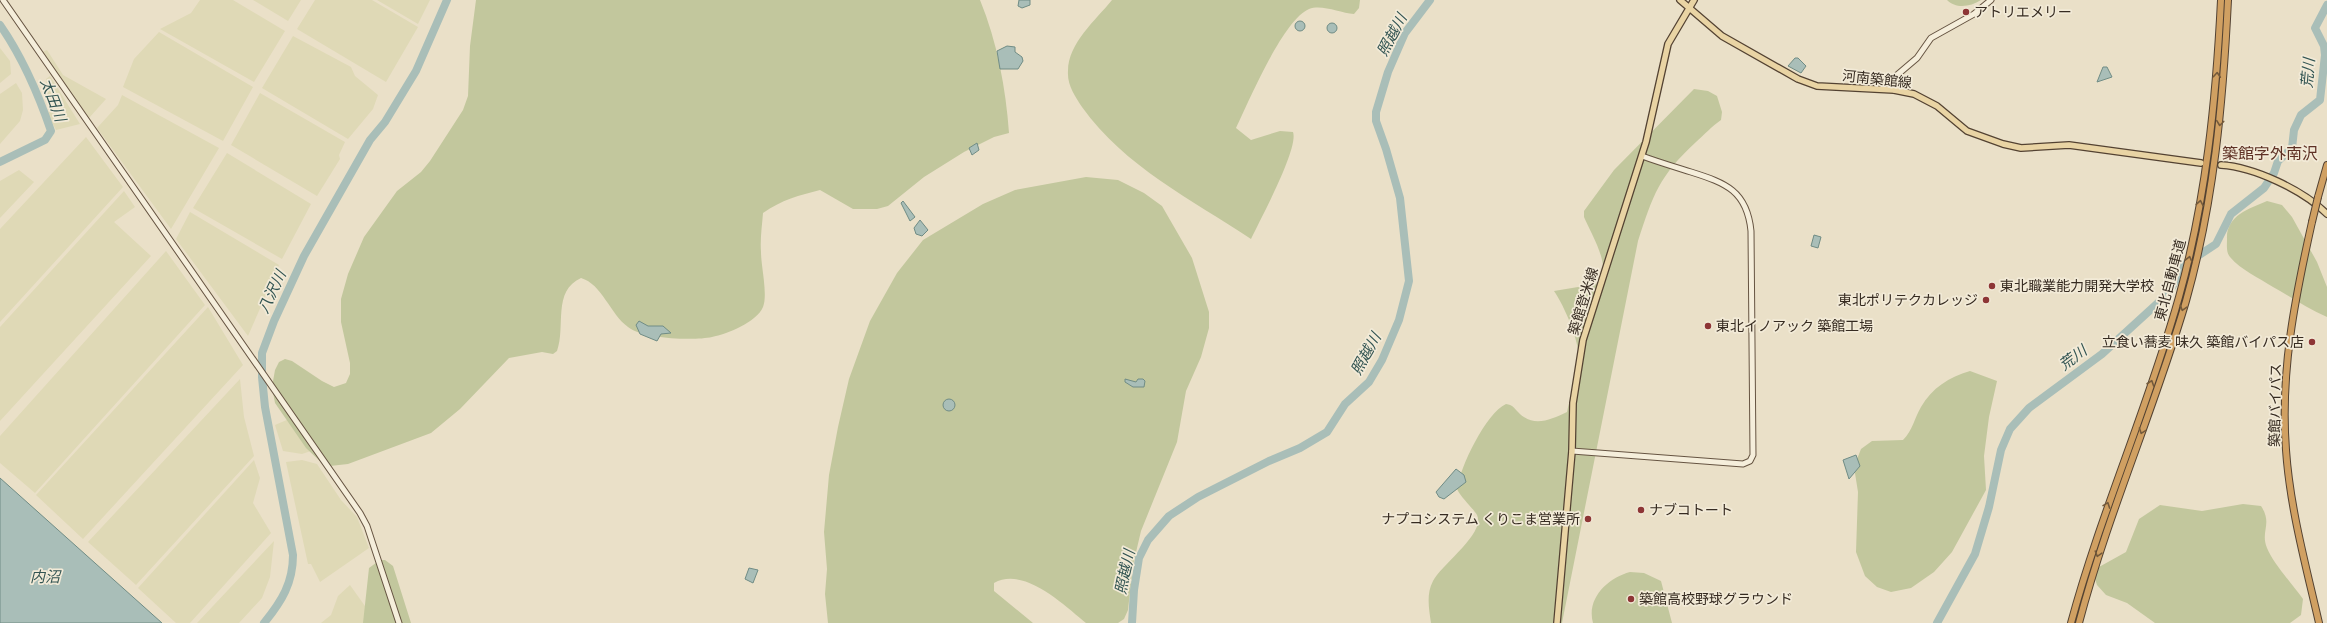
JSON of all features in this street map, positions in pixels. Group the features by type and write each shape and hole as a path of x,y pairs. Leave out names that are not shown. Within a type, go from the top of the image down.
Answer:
{"highway":[{"name":"東北自動車道","path":"2071,623 2093,545 2165,343 2185,276 2193,242 2213,121 2221,0"},
{"name":"東北自動車道","path":"2079,623 2100,546 2172,345 2202,237 2220,122 2228,0"},
{"name":"築館バイパス","path":"2319,623 2298,534 2286,450 2286,396 2293,310 2312,222 2327,165"}],"main road":[{"name":"河南築館線","path":"1680,0 1722,36 1807,83 1817,86 1894,90 1926,99 1967,131 2003,144 2021,148 2069,145 2201,163"},
{"name":"築館登米線","path":"1557,623 1572,451 1573,404 1583,340 1642,156 1654,113 1668,44 1694,0"},
{"path":"2221,165 2247,170 2277,182 2327,214"}],"street":[{"path":"3,0 360,513 367,526 399,623"},
{"path":"1894,90 1897,75 1917,58 1931,38 1974,14 1991,0"},
{"path":"1572,451 1742,464 1750,462 1753,455 1751,231 1746,206 1739,195 1720,181 1642,156"}],"shaded area":[{"path":"200,0 233,0 285,31 254,82 160,29 191,13"},
{"path":"253,0 301,0 288,21"},
{"path":"315,0 372,0 418,27 386,82 297,29"},
{"path":"377,0 430,0 418,24"},
{"path":"159,32 253,87 223,141 123,87 134,59"},
{"path":"293,36 351,67 355,76 378,95 373,109 348,139 262,88"},
{"path":"0,48 10,61 11,74 0,83"},
{"path":"47,50 63,75 106,99 89,118 42,52"},
{"path":"50,76 80,124 56,130 49,117 46,79"},
{"path":"16,83 22,93 23,110 20,121 0,144 0,94"},
{"path":"260,93 345,142 339,155 340,159 317,196 231,145"},
{"path":"122,95 219,148 171,229 97,128 118,105"},
{"path":"86,137 123,187 0,322 0,229"},
{"path":"227,153 311,204 282,259 193,208"},
{"path":"19,170 34,182 0,218 0,181"},
{"path":"124,191 135,207 114,222 151,256 0,421 0,327"},
{"path":"190,212 279,265 248,336 176,239"},
{"path":"166,251 205,305 35,493 0,463 0,436"},
{"path":"208,307 243,365 83,539 36,495"},
{"path":"240,379 244,417 254,456 136,585 88,542"},
{"path":"289,419 311,451 302,454 283,451 275,425"},
{"path":"254,460 260,478 253,503 271,533 190,623 176,623 138,588"},
{"path":"302,460 317,464 341,500 357,517 369,548 320,582 311,564 308,564 286,462"},
{"path":"274,541 270,577 262,598 239,623 197,623"},
{"path":"350,585 377,623 321,623 331,615 338,596"}],"green space":[{"path":"476,0 980,0 1000,65 1006,99 1009,133 994,137 964,152 924,177 888,206 877,209 853,209 820,190 784,201 770,208 763,213 761,258 765,295 763,307 755,318 725,333 712,337 681,339 656,336 635,331 628,327 616,315 595,286 581,278 572,284 566,292 563,300 559,342 557,351 553,354 542,352 509,358 460,409 431,433 348,464 330,466 322,463 306,448 275,403 272,387 275,370 279,362 285,359 292,361 322,381 334,387 346,383 350,374 350,363 341,322 341,299 348,274 364,237 397,191 421,172 430,161 463,110 468,96 470,46"},
{"path":"1112,0 1360,0 1359,8 1354,14 1325,8 1314,8 1309,9 1299,16 1288,28 1278,44 1258,81 1236,128 1251,140 1280,131 1293,132 1293,140 1285,168 1251,239 1182,195 1139,165 1099,128 1082,107 1074,94 1070,86 1068,76 1069,61 1073,51 1084,32"},
{"path":"1947,0 1981,0 1972,4 1959,6"},
{"path":"1694,89 1708,91 1717,96 1722,112 1721,120 1673,165 1665,176 1653,198 1638,241 1562,623 1431,623 1429,591 1433,581 1469,540 1475,531 1478,522 1477,515 1457,489 1463,468 1482,429 1498,409 1506,404 1513,406 1524,417 1536,421 1548,420 1567,412 1578,370 1579,356 1575,336 1563,306 1554,291 1596,284 1601,278 1603,270 1600,252 1584,217 1584,211 1614,170"},
{"path":"1086,177 1118,180 1144,193 1162,206 1192,258 1209,312 1209,328 1201,357 1186,391 1177,442 1141,531 1133,565 1128,610 1124,619 1118,623 1086,623 1043,590 1030,583 1006,579 994,583 994,591 1033,623 828,623 825,594 827,569 824,532 829,475 838,427 849,379 870,321 897,273 923,240 983,204 1015,190"},
{"path":"2267,201 2282,205 2292,217 2317,262 2327,287 2327,317 2306,307 2250,274 2234,262 2229,255 2227,249 2227,239 2230,224 2246,210"},
{"path":"1970,371 1997,381 1989,417 1984,456 1986,490 1952,552 1934,572 1911,588 1891,592 1877,587 1865,576 1856,552 1858,492 1854,467 1861,449 1872,441 1903,440 1911,428 1925,400 1930,394 1948,380"},
{"path":"2243,504 2261,506 2266,518 2265,542 2267,548 2278,567 2303,599 2301,615 2290,623 2155,623 2127,603 2106,595 2097,585 2094,576 2099,567 2126,552 2139,519 2160,505 2202,511"},
{"path":"380,560 385,560 393,566 411,623 363,623 369,568"},
{"name":"築館高校野球グラウンド","path":"1630,572 1644,573 1661,581 1672,623 1593,623 1593,605 1601,590 1614,579"}],"water":[{"path":"1019,0 1030,0 1030,5 1022,8 1018,6"},
{"path":"1298,21 1302,21 1304,22 1304,30 1298,31 1295,28 1295,24"},
{"path":"1330,23 1334,23 1336,24 1336,32 1330,33 1327,30 1327,26"},
{"path":"1007,46 1015,47 1015,52 1022,57 1023,61 1018,69 1000,69 997,51"},
{"path":"1795,58 1798,58 1806,66 1801,73 1788,66"},
{"path":"2103,67 2107,67 2112,77 2097,82"},
{"path":"977,143 979,150 972,155 969,148"},
{"path":"903,201 915,217 910,221 901,203"},
{"path":"920,220 928,230 922,236 916,234 914,228"},
{"path":"1814,235 1821,237 1818,248 1811,246"},
{"path":"639,321 648,326 663,326 671,333 661,334 657,341 640,334 636,325"},
{"path":"1125,379 1136,382 1138,379 1143,379 1145,381 1144,387 1133,387 1125,382"},
{"path":"947,399 951,399 955,405 951,411 947,411 943,407 943,403"},
{"path":"1856,455 1860,466 1849,479 1843,460"},
{"path":"1456,469 1464,475 1466,482 1444,499 1439,497 1436,492"},
{"name":"内沼","path":"0,478 162,623 0,623"},
{"path":"749,568 758,570 753,583 745,579"}],"waterway":[{"name":"八沢川","path":"264,623 276,607 289,583 293,555 265,407 262,377 262,353 274,321 304,256 370,140 385,122 416,71 447,0"},
{"name":"照越川","path":"1132,623 1134,590 1139,558 1148,540 1169,516 1198,497 1269,461 1300,448 1327,432 1345,404 1369,382 1382,360 1399,320 1409,281 1400,198 1386,149 1376,121 1376,112 1388,72 1405,33 1430,0"},
{"name":"荒川","path":"1937,623 1975,554 1989,507 2001,450 2010,429 2029,408 2102,354 2159,302 2172,287 2184,265 2216,244 2231,214 2264,188 2274,173 2278,161 2292,148 2294,130 2301,115 2320,100 2325,55 2324,46 2315,28 2327,5"},
{"name":"太田川","path":"0,25 16,50 29,76 51,131 45,140 0,162"}],"place":[{"name":"アトリエメリー","path":"1966,12"},
{"name":"東北職業能力開発大学校","path":"1992,286"},
{"name":"東北ポリテクカレッジ","path":"1986,300"},
{"name":"東北イノアック 築館工場","path":"1708,326"},
{"name":"立食い蕎麦 味久 築館バイパス店","path":"2312,342"},
{"name":"ナブコトート","path":"1641,510"},
{"name":"ナプコシステム くりこま営業所","path":"1588,519"},
{"name":"築館高校野球グラウンド","path":"1631,599"}],"district":[{"name":"築館字外南沢","path":"2270,153"}]}
